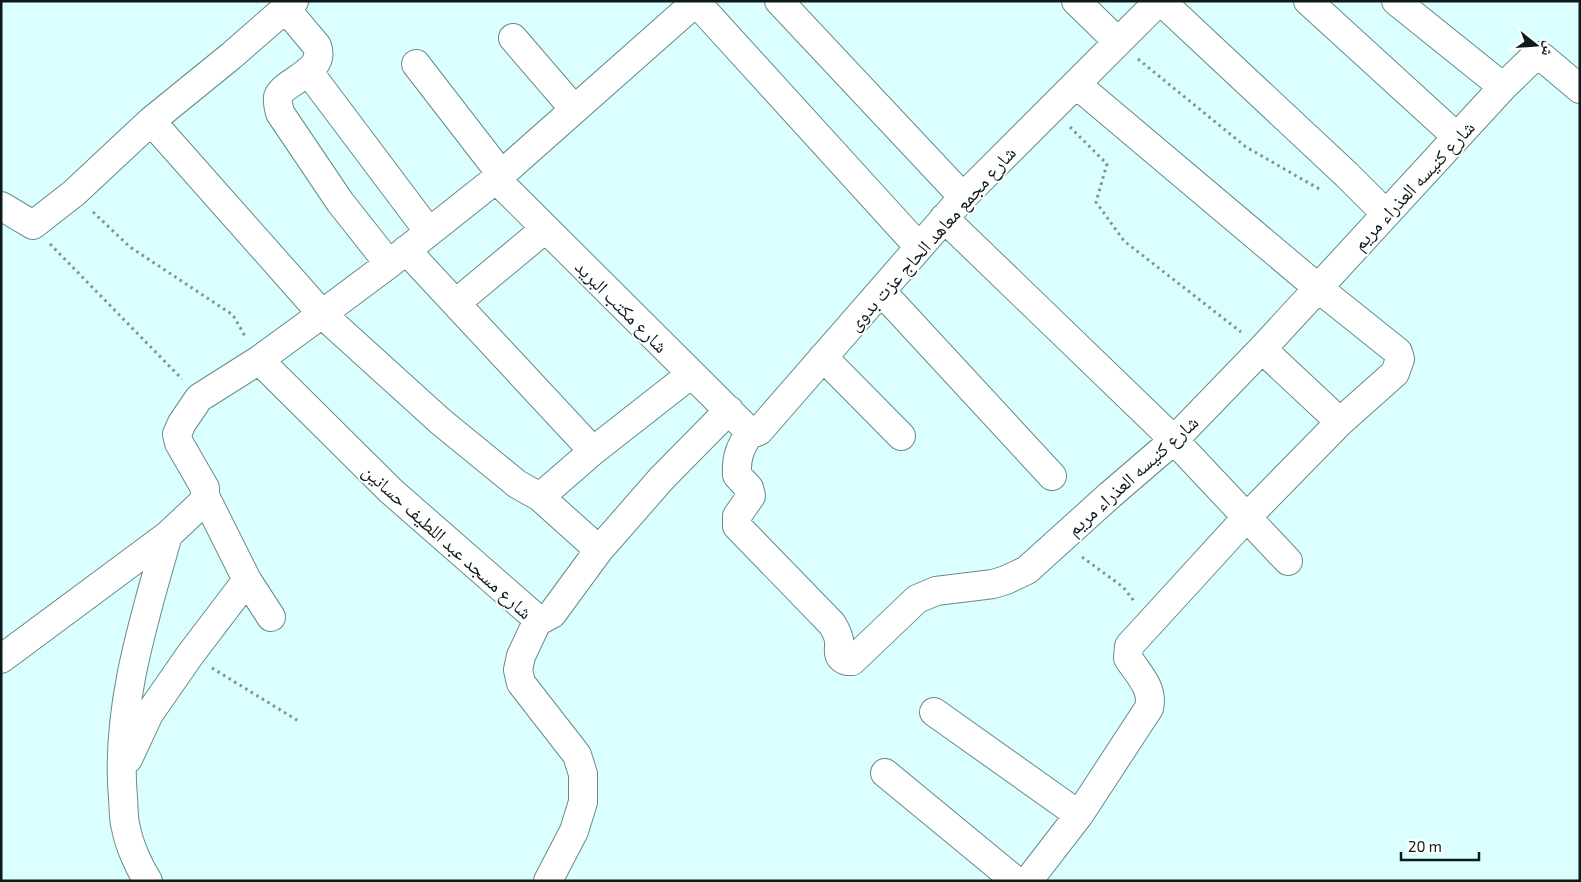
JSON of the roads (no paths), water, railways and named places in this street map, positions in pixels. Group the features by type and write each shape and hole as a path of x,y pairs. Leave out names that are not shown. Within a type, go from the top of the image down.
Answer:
{"street":[{"path":"779,1 963,197"},
{"path":"1076,1 1118,42"},
{"path":"1160,1 1347,175 1386,214"},
{"name":"شارع مجمع معاهد الحاج عزت بدوى","path":"750,432 759,431 963,197 1160,1"},
{"path":"1308,1 1457,137"},
{"path":"1396,1 1503,87"},
{"path":"1,659 168,535 202,503 205,496 205,488 179,443 177,434 199,398 259,360 429,232 498,176 696,2 919,247"},
{"path":"1,206 33,226 74,193 152,121 290,5 319,52 317,59 308,71 280,93 278,98 280,113 340,202 397,257 456,303 594,451"},
{"path":"513,38 574,108"},
{"name":"شارع كنيسه العذراء مريم","path":"750,432 742,445 737,460 737,475 749,488 751,496 737,516 737,526 832,624 839,637 838,653 840,657 847,662 852,661 917,599 936,591 980,586 1006,580 1027,570 1174,440 1262,349 1503,87 1533,58 1538,56 1542,58 1580,90"},
{"name":"شارع مكتب البريد","path":"416,64 498,176 545,229 690,375 750,432"},
{"path":"308,71 429,232"},
{"path":"1028,881 1079,815 1150,708 1152,698 1149,690 1128,658 1129,646 1247,517 1340,422 1396,373 1400,359 1398,352 1318,288 1076,84"},
{"path":"152,121 322,314 467,444 517,484 540,497 599,550"},
{"path":"944,218 1174,440 1288,561"},
{"path":"456,303 545,229"},
{"path":"881,291 1052,476"},
{"path":"1262,349 1340,422"},
{"path":"823,357 901,436"},
{"name":"شارع مسجد عبد اللطيف حسانين","path":"259,360 391,491 536,617 537,622 521,656 518,670 521,683 577,755 583,774 583,802 574,830 548,881"},
{"path":"540,497 594,451 690,375"},
{"path":"537,622 552,614 599,550 662,478 728,410"},
{"path":"205,496 247,580 271,617"},
{"path":"148,881 142,871 126,828 121,774 125,718 142,627 168,535"},
{"path":"121,774 149,714 190,655 247,580"},
{"path":"934,712 1079,815"},
{"path":"885,773 1016,881"}]}
